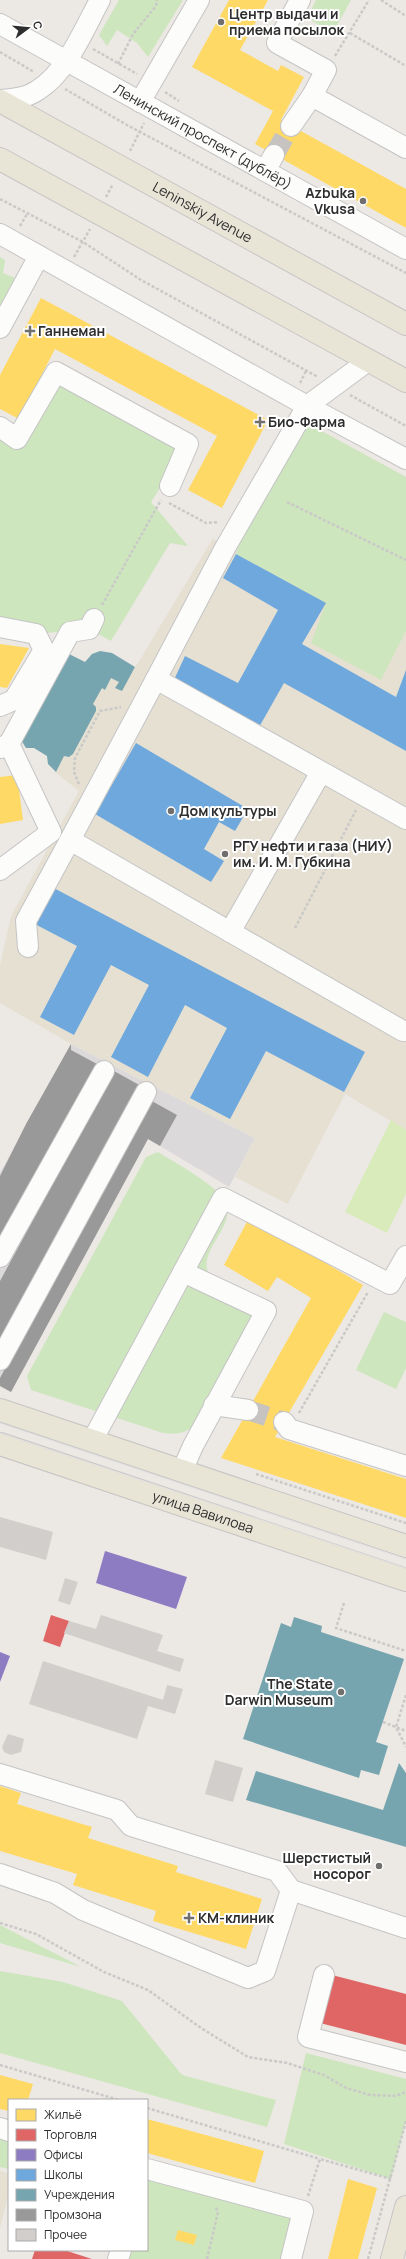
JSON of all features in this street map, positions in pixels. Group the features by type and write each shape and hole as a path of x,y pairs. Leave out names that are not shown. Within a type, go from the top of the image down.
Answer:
{"main road":[{"name":"Leninskiy Avenue","path":"0,100 406,324"},
{"path":"0,159 406,381"},
{"path":"0,1410 406,1546"},
{"name":"улица Вавилова","path":"0,1444 406,1580"},
{"path":"392,2259 406,2208"}],"street":[{"path":"0,100 30,94 50,81 67,62 100,0"},
{"path":"140,102 199,0"},
{"path":"291,126 312,96 326,70 277,43 300,0"},
{"name":"Ленинский проспект (дублёр)","path":"0,24 140,102 270,163 406,249"},
{"path":"312,96 406,148"},
{"path":"0,234 307,406 406,459"},
{"path":"0,328 39,256"},
{"path":"28,947 26,921 225,548 307,406 368,361"},
{"path":"0,427 17,439 56,372 188,444 165,493"},
{"path":"0,870 51,832 4,746 70,632 89,630 94,619"},
{"path":"0,627 36,634 44,650 14,700 0,706"},
{"path":"156,679 406,819"},
{"path":"230,932 321,772"},
{"path":"70,840 403,1031"},
{"path":"0,1257 104,1071"},
{"path":"0,1360 146,1092"},
{"path":"92,1441 223,1198 390,1284 406,1256"},
{"path":"182,1471 214,1405 266,1311 183,1272"},
{"path":"214,1405 248,1410"},
{"path":"287,1425 406,1466"},
{"path":"0,1774 116,1810 131,1826 278,1871 291,1890 406,1928"},
{"path":"0,1874 55,1893 83,1910 248,1978 265,1971 291,1890"},
{"path":"324,1975 308,2037 406,2062"},
{"path":"148,2169 303,2212 291,2259"}],"path":[{"path":"118,64 133,34 156,6 157,0"},
{"path":"326,70 369,0"},
{"path":"381,0 406,16"},
{"path":"350,33 406,66"},
{"path":"0,52 127,125 406,273"},
{"path":"0,199 83,242 141,280 406,426"},
{"path":"94,619 165,493 206,523 222,521"},
{"path":"287,502 406,560"},
{"path":"91,798 80,786 74,772 75,758 100,711 114,707 140,709"},
{"path":"295,928 364,796"},
{"path":"287,1425 376,1278"},
{"path":"344,1603 336,1628 406,1651"},
{"path":"406,1695 396,1727 406,1747"},
{"path":"383,1722 406,1731"},
{"path":"0,1923 36,1934 104,1972 148,1990 201,2028 248,2057 302,2068 324,2075 346,2088 370,2095 396,2096 406,2092"},
{"path":"0,2065 116,2099"},
{"path":"148,2108 391,2179"},
{"path":"368,2259 406,2121"},
{"path":"303,2212 320,2159"},
{"path":"207,2259 218,2212 212,2202 215,2187"}],"shaded area":[{"name":"РГУ нефти и газа (НИУ) им. И. М. Губкина","path":"307,423 406,477 406,1130 345,1094 288,1204 235,1177 255,1138 71,1044 0,1003 0,965 11,916 79,791 55,772 113,659 133,671 213,538 225,548"},
{"path":"71,1044 255,1138 229,1187 148,1139 11,1392 0,1386 0,1173"},
{"path":"0,2171 8,2173 8,2197 0,2228"}],"green space":[{"path":"119,0 183,0 148,57 137,43 117,30 107,46 99,35"},
{"path":"316,0 351,0 333,33 307,18"},
{"path":"0,257 5,260 3,273 22,281 0,321"},
{"path":"56,372 188,444 151,502 188,546 170,543 111,641 89,629 36,634 0,627 0,423 17,439"},
{"path":"307,423 406,477 406,631 381,680 311,643 326,603 236,554 241,535"},
{"path":"391,1120 406,1130 406,1194 387,1233 345,1212"},
{"path":"158,1152 207,1183 223,1199 228,1211 226,1220 212,1246 207,1261 207,1269 212,1276 219,1281 244,1289 249,1296 252,1306 251,1322 198,1422 186,1431 174,1434 163,1433 31,1390 27,1376 146,1157"},
{"path":"384,1312 406,1322 406,1368 396,1389 356,1370"},
{"path":"0,1925 81,1967 0,1943"},
{"path":"0,1971 63,1982 122,2001 182,2075 276,2100 267,2127 0,2053"},
{"path":"306,2053 406,2079 406,2121 391,2179 284,2144"},
{"path":"0,2134 8,2136 8,2169 0,2167"},
{"path":"148,2175 293,2215 281,2259 126,2259 128,2251 148,2251"}],"building: Жильё":[{"path":"229,0 268,0 240,50 278,71 281,65 304,77 281,120 406,189 406,228 255,144 273,111 192,67"},
{"path":"41,298 268,420 222,508 188,490 217,436 55,349 19,419 0,409 0,375"},
{"path":"0,644 29,648 7,688 0,687"},
{"path":"17,775 23,820 0,824 0,777"},
{"path":"249,1218 363,1285 275,1437 406,1479 406,1518 221,1458 311,1298 277,1277 268,1291 224,1265"},
{"path":"0,1786 21,1793 17,1804 92,1827 88,1838 178,1866 176,1872 262,1899 246,1949 153,1921 156,1911 73,1885 77,1874 0,1851"},
{"path":"0,2075 33,2084 28,2099 8,2099 8,2111 0,2109"},
{"path":"148,2119 264,2151 255,2183 148,2153"},
{"path":"348,2179 377,2188 358,2259 328,2259"},
{"path":"178,2230 197,2235 194,2245 175,2240"}],"building: Торговля":[{"path":"51,1615 69,1621 60,1647 43,1641"},
{"path":"328,1974 406,1994 406,2045 316,2022"},
{"path":"35,2251 67,2251 92,2259 32,2259"}],"building: Офисы":[{"path":"105,1551 187,1577 176,1609 96,1583"},
{"path":"0,1652 10,1656 0,1682"}],"building: Школы":[{"path":"236,554 326,603 302,644 396,697 406,670 406,751 284,683 258,729 173,682 185,656 238,683 278,610 223,578"},
{"name":"Дом культуры","path":"136,743 248,809 235,831 219,822 204,849 224,861 211,882 95,814"},
{"path":"48,885 365,1052 344,1092 266,1051 230,1119 190,1098 227,1028 185,1005 148,1077 111,1057 149,985 111,965 74,1035 40,1017 77,946 29,921"}],"building: Учреждения":[{"path":"100,651 112,653 135,667 122,691 115,688 119,682 111,678 105,690 102,688 93,704 96,707 96,711 73,754 69,757 64,756 56,772 48,764 47,756 34,748 26,748 21,740 69,654 85,662 92,654"},
{"path":"294,1617 322,1626 321,1632 404,1659 376,1742 388,1746 379,1775 361,1770 359,1778 243,1739 281,1623 291,1627"},
{"path":"399,1763 406,1773 406,1847 246,1800 256,1771 383,1810"}],"building: Промзона":[{"path":"71,1044 71,1050 97,1064 0,1237 0,1176 26,1124"},
{"path":"114,1071 141,1086 0,1346 0,1281"},
{"path":"150,1100 177,1115 160,1146 148,1139 11,1392 0,1386 0,1378"}],"building: Прочее":[{"path":"0,1517 53,1532 46,1560 0,1547"},
{"path":"65,1578 78,1582 70,1605 58,1601"},
{"path":"101,1615 163,1635 157,1651 184,1659 180,1672 64,1633 69,1621 96,1629"},
{"path":"43,1661 163,1700 167,1685 183,1689 175,1714 148,1706 137,1739 29,1704"},
{"path":"8,1734 24,1739 21,1752 11,1755 4,1752 2,1747"},
{"path":"215,1760 243,1768 233,1802 205,1794"}],"tunnel":[{"path":"274,155 291,126"},
{"path":"248,1410 284,1422"}],"tram line":[{"path":"0,1423 406,1559"},
{"path":"0,1433 406,1568"}],"place":[{"name":"Центр выдачи и приема посылок","path":"221,22"},
{"name":"Azbuka Vkusa","path":"363,201"},
{"name":"Ганнеман","path":"30,331"},
{"name":"Био-Фарма","path":"260,422"},
{"name":"Дом культуры","path":"171,811"},
{"name":"РГУ нефти и газа (НИУ) им. И. М. Губкина","path":"225,854"},
{"name":"The State Darwin Museum","path":"341,1692"},
{"name":"Шерстистый носорог","path":"379,1866"},
{"name":"КМ-клиник","path":"189,1918"}]}
